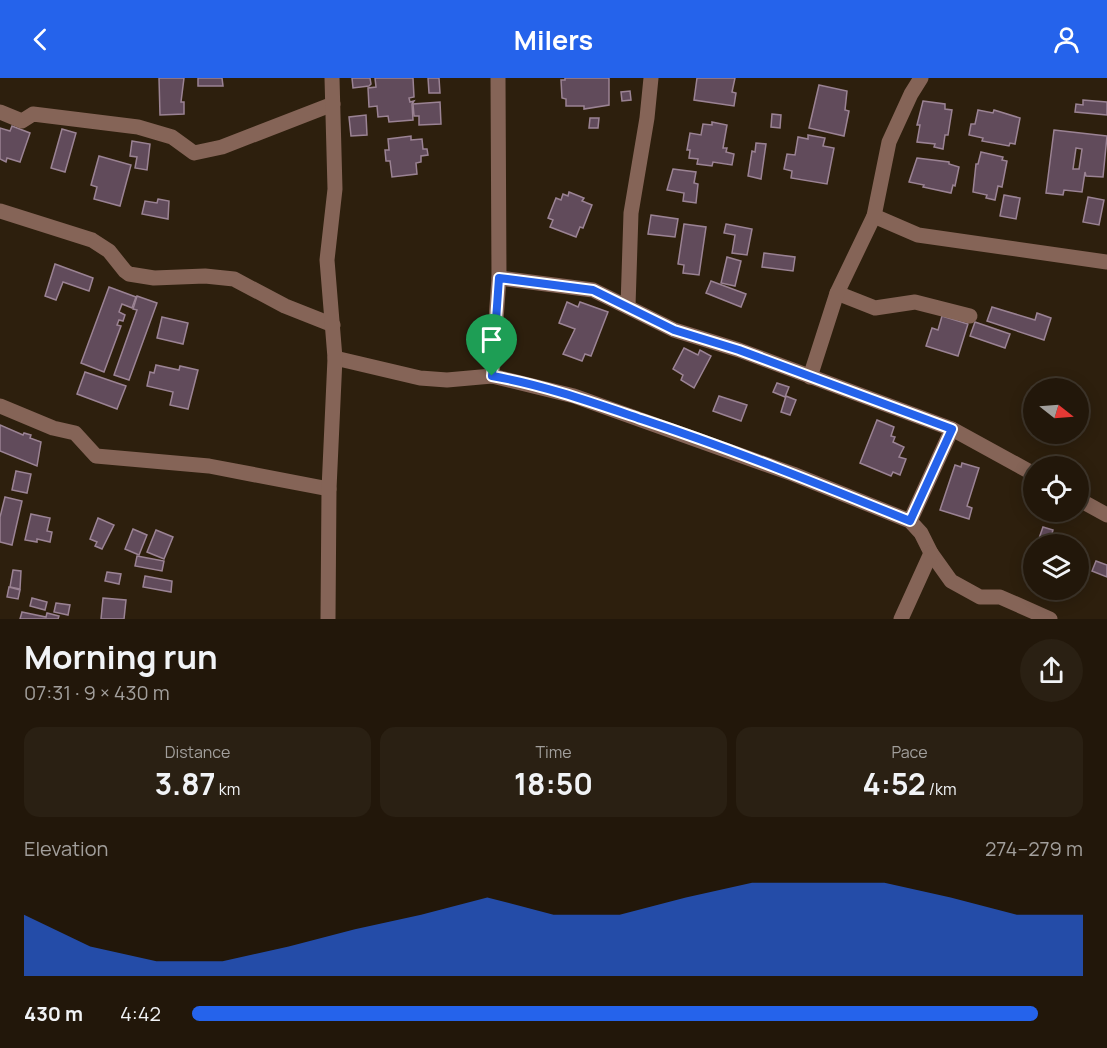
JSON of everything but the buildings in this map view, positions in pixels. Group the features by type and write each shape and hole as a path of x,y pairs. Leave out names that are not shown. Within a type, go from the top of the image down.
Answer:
{"street":[{"path":"328,619 329,489 335,358 327,260 335,189 332,78"},
{"path":"492,376 499,278 498,78"},
{"path":"628,306 631,213 647,118 651,78"},
{"path":"810,377 837,293 874,216 889,142 921,78"},
{"path":"0,112 22,121 33,114 138,127 172,137 194,153 222,147 333,104"},
{"path":"0,211 92,240 109,251 124,271 129,274 154,278 206,276 234,279 285,306 333,325"},
{"path":"874,216 918,236 1107,262"},
{"path":"499,278 593,290 674,330 739,350 952,429 1023,468"},
{"path":"837,293 875,308 915,302 970,316"},
{"path":"335,358 420,378 447,380 492,376 574,396 682,433 910,521 921,533 931,553 951,581 980,597 1000,597 1050,619"},
{"path":"0,406 53,428 75,433 96,456 189,463 329,489"},
{"path":"910,521 952,429"},
{"path":"1089,505 1107,515"},
{"path":"901,619 931,553"}],"route":[{"path":"499,278 593,290 674,330 739,350 952,429 910,521 682,433 574,396 492,376 499,278"}]}
